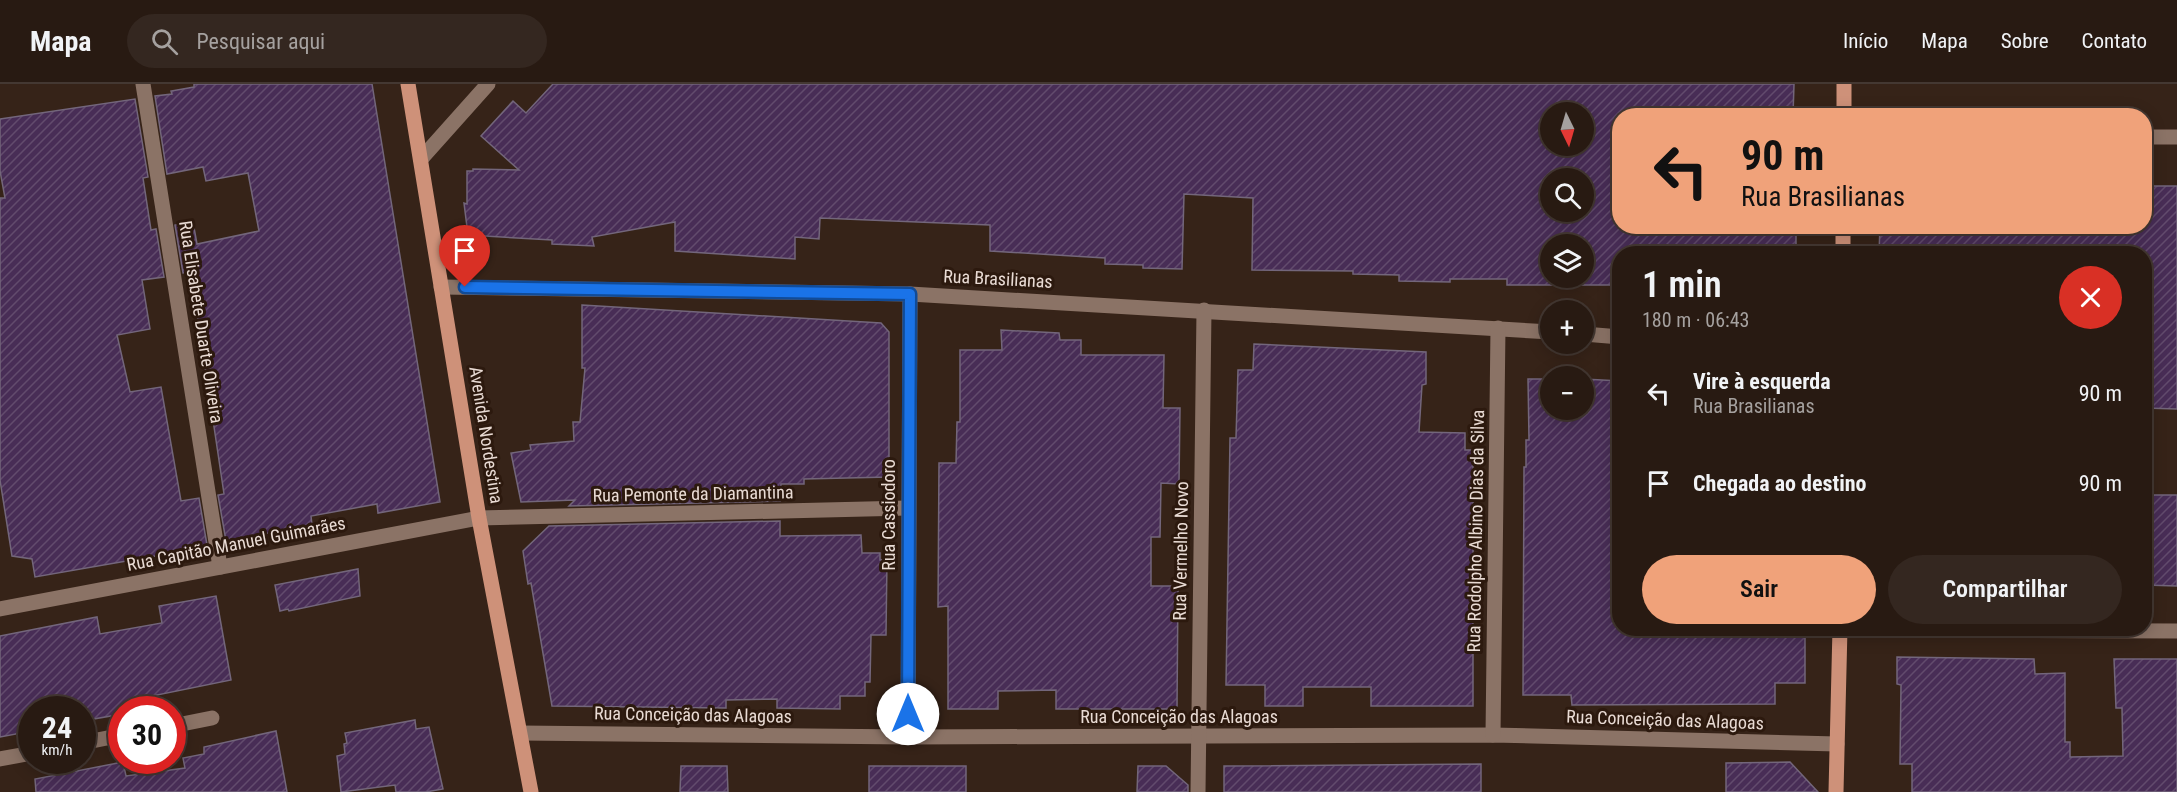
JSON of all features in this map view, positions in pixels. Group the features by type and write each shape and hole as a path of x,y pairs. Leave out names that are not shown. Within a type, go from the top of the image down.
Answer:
{"main road":[{"name":"Avenida Nordestina","path":"408,84 479,518 531,792"},
{"path":"1844,84 1844,108"},
{"path":"1836,792 1840,636"}],"street":[{"name":"Rua Elisabete Duarte Oliveira","path":"143,84 220,567"},
{"path":"421,159 488,84"},
{"path":"2152,137 2177,137"},
{"name":"Rua Brasilianas","path":"441,287 910,294 1540,331"},
{"name":"Rua Cassiodoro","path":"908,737 910,294"},
{"name":"Rua Vermelho Novo","path":"1198,792 1204,310"},
{"name":"Rua Rodolpho Albino Dias da Silva","path":"1493,735 1498,328"},
{"path":"1594,335 1612,336"},
{"name":"Rua Pemonte da Diamantina","path":"479,518 908,508"},
{"name":"Rua Capitão Manuel Guimarães","path":"0,609 479,518"},
{"path":"2152,631 2177,631"},
{"path":"186,723 212,718"},
{"name":"Rua Conceição das Alagoas","path":"520,733 908,737 1493,735 1838,744"},
{"path":"0,759 18,756"}],"building":[{"path":"194,84 372,84 440,502 378,513 377,504 311,516 312,525 226,541 218,495 224,494 191,272 183,273 175,225 193,222 197,244 259,231 248,173 206,181 203,167 167,174 155,96 172,94 171,91 194,87"},
{"path":"553,84 1794,84 1793,108 1612,108 1612,234 1796,234 1796,246 1612,246 1612,285 1594,285 1594,234 1540,234 1540,285 1507,285 1507,279 1450,279 1450,282 1399,281 1399,275 1353,274 1353,271 1252,270 1253,198 1184,194 1182,269 1105,264 1105,258 990,251 990,225 820,218 819,239 795,237 795,259 675,251 675,222 592,237 594,246 552,244 552,240 468,235 464,203 467,204 467,171 473,171 473,169 519,170 481,136 513,101 526,113"},
{"path":"135,99 148,177 143,178 151,230 156,229 164,277 142,280 150,329 117,335 130,392 161,387 181,501 199,498 207,545 201,548 35,577 32,559 12,556 0,480 0,198 5,198 0,171 0,119"},
{"path":"2152,186 2177,186 2177,409 2152,408 2152,246 1879,246 1880,234 2152,234"},
{"path":"582,305 881,323 889,332 889,477 804,479 804,484 781,484 780,501 569,506 575,500 521,502 511,453 531,450 530,445 574,441 573,422 580,422 585,368 582,368"},
{"path":"1001,330 1059,333 1060,340 1081,340 1081,355 1164,355 1163,408 1180,408 1179,484 1161,483 1160,537 1151,537 1151,586 1178,586 1177,709 1056,709 1056,690 998,691 998,709 948,709 948,606 938,607 939,463 956,463 957,422 960,422 960,350 1002,350"},
{"path":"1254,344 1426,352 1426,384 1422,385 1419,432 1465,433 1465,450 1473,450 1473,706 1371,706 1371,687 1303,687 1303,706 1265,706 1265,685 1226,685 1230,438 1236,438 1238,370 1253,370"},
{"path":"1528,379 1540,379 1540,420 1594,420 1594,380 1612,381 1612,636 1805,636 1805,683 1775,683 1775,704 1572,705 1571,695 1523,695 1526,440 1529,440"},
{"path":"2152,495 2177,495 2177,586 2152,585"},
{"path":"780,521 780,536 861,535 862,553 880,553 880,560 887,560 886,635 871,635 870,682 865,682 865,696 840,696 840,709 777,708 777,699 726,700 726,708 552,706 531,583 528,584 523,551 549,526"},
{"path":"358,569 360,596 280,611 275,585"},
{"path":"216,596 231,680 152,696 108,696 108,716 96,719 96,696 18,696 18,734 0,737 0,636 97,617 100,634 162,623 159,606"},
{"path":"1897,657 2034,659 2035,674 2065,673 2065,742 2070,742 2070,757 2123,756 2122,708 2116,708 2114,659 2177,659 2177,792 1912,792 1912,764 1900,764 1901,685 1897,684"},
{"path":"415,720 416,729 429,727 443,789 426,792 396,792 395,785 341,792 337,756 345,754 344,744 347,743 345,733"},
{"path":"276,731 287,792 36,792 35,779 61,774 96,774 96,767 108,765 108,774 126,774 126,776 186,774 186,757 204,754 204,747"},
{"path":"1790,762 1818,792 1726,792 1726,763"},
{"path":"1481,764 1481,792 1224,792 1224,766"},
{"path":"681,766 727,766 728,792 680,792"},
{"path":"869,766 966,766 966,792 869,792"},
{"path":"1138,766 1166,766 1188,785 1188,792 1137,792"}],"route":[{"path":"465,287 910,294 908,714"}]}
